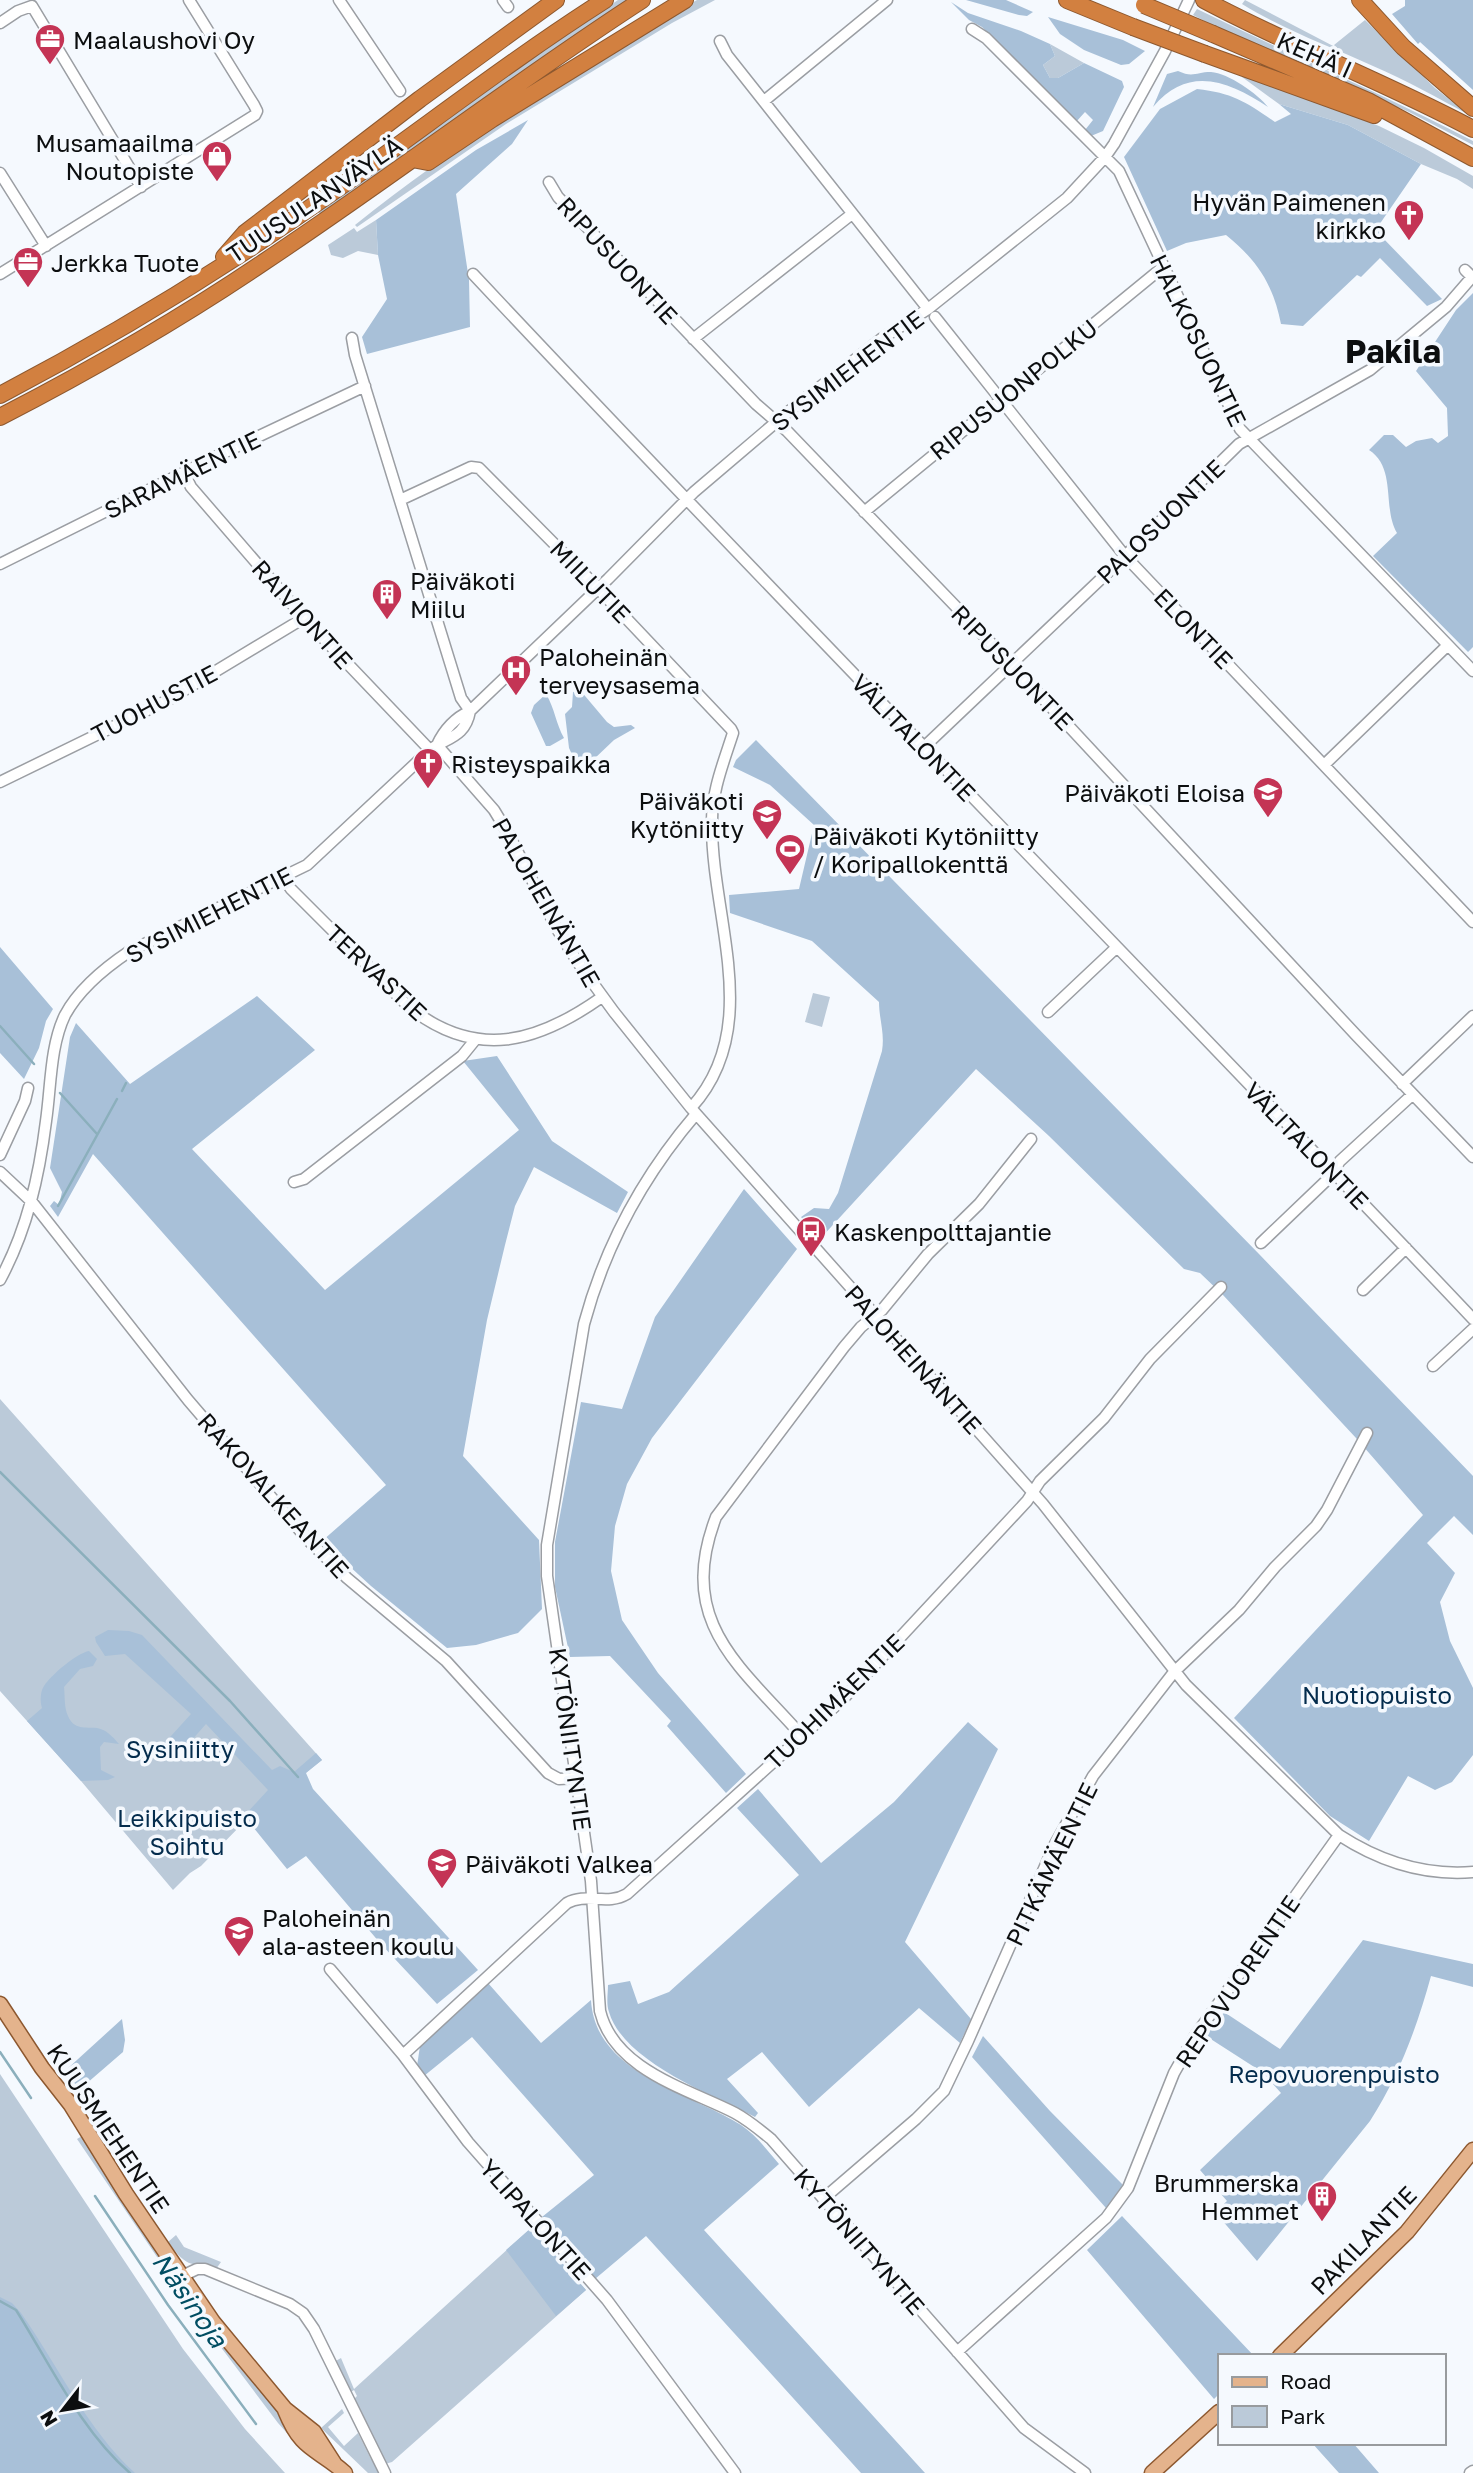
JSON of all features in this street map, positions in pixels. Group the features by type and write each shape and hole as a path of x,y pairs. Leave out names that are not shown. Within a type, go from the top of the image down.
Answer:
{"highway":[{"path":"208,275 245,233 555,0"},
{"path":"583,14 598,0"},
{"name":"TUUSULANVÄYLÄ","path":"0,395 109,336 208,275 338,188 605,0"},
{"name":"TUUSULANVÄYLÄ","path":"0,417 86,372 264,263 642,0"},
{"path":"412,159 428,162 492,119 685,0"},
{"path":"1067,0 1450,144"},
{"name":"KEHÄ I","path":"1204,0 1473,129"},
{"path":"1360,0 1403,47 1473,108"},
{"path":"1371,0 1446,86"},
{"name":"KEHÄ I","path":"1139,2 1367,102 1473,158"}],"main road":[{"name":"KUUSMIEHENTIE","path":"0,2004 42,2068 71,2105 180,2277 246,2365 285,2409 292,2428 303,2442 345,2473"},
{"name":"PAKILANTIE","path":"1282,2354 1407,2232 1473,2150"},
{"path":"1152,2473 1218,2413"}],"street":[{"path":"0,274 256,116 254,105 189,0"},
{"path":"339,0 400,91"},
{"path":"764,101 887,0"},
{"name":"SYSIMIEHENTIE","path":"0,1280 32,1202 42,1152 57,1040 64,1017 78,996 108,966 130,951 283,877 314,859 433,747 456,719 470,711 598,588 686,500 776,422 881,339 932,313 1067,198 1105,157 1166,51 1188,2"},
{"path":"0,23 18,11 33,6 141,187"},
{"name":"HALKOSUONTIE","path":"972,29 986,38 1119,171 1240,429 1473,671"},
{"name":"ELONTIE","path":"720,41 727,55 852,214 1125,556 1473,922"},
{"path":"0,173 46,246"},
{"name":"RIPUSUONTIE","path":"549,181 558,197 693,339 1012,664 1412,1095 1473,1157"},
{"path":"693,339 852,214"},
{"name":"RIPUSUONPOLKU","path":"864,512 1163,267"},
{"name":"PALOSUONTIE","path":"924,747 1239,444 1370,370 1446,307 1472,277 1465,270"},
{"name":"VÄLITALONTIE","path":"473,274 686,500 1473,1319"},
{"path":"352,338 461,698 470,711"},
{"name":"SARAMÄENTIE","path":"0,564 365,386"},
{"name":"MIILUTIE","path":"400,500 471,467 479,468 729,724 733,733"},
{"name":"RAIVIONTIE","path":"184,473 191,488 304,618 433,747"},
{"name":"TUOHUSTIE","path":"0,782 168,700 304,618"},
{"path":"1324,765 1448,645"},
{"name":"KYTÖNIITYNTIE","path":"733,733 718,776 712,825 714,860 729,960 730,1013 723,1049 706,1090 653,1169 623,1221 598,1280 584,1324 546,1560 593,1899 600,2011 606,2029 629,2057 651,2072 738,2115 771,2139 1024,2428 1085,2473"},
{"name":"PALOHEINÄNTIE","path":"433,747 501,820 552,920 602,997 693,1111 1032,1493 1174,1671 1339,1835 1371,1854 1401,1865 1450,1873 1473,1871"},
{"name":"TERVASTIE","path":"283,877 291,889 410,1007 432,1024 475,1040 512,1039 533,1034 602,997"},
{"path":"1048,1012 1117,947"},
{"path":"1402,1084 1473,1016"},
{"path":"294,1182 304,1179 461,1056 475,1040"},
{"path":"0,1155 26,1101 29,1088"},
{"path":"1261,1243 1328,1179 1340,1161 1412,1095"},
{"path":"802,1736 733,1660 718,1637 703,1588 705,1545 716,1517 844,1347 882,1310 928,1254 979,1204 1031,1139"},
{"name":"RAKOVALKEANTIE","path":"0,1172 32,1202 188,1400 321,1554 446,1661 548,1773 559,1779 577,1778"},
{"path":"1363,1290 1406,1248"},
{"name":"TUOHIMÄENTIE","path":"403,2055 567,1903 573,1899 614,1900 627,1894 802,1736 878,1663 1040,1481 1104,1418 1158,1350 1221,1287"},
{"path":"1433,1366 1473,1329"},
{"name":"PITKÄMÄENTIE","path":"823,2199 944,2091 1054,1846 1093,1776 1174,1671 1239,1610 1275,1567 1316,1527 1367,1433"},
{"name":"REPOVUORENTIE","path":"957,2352 1097,2226 1119,2202 1128,2188 1174,2073 1195,2035 1339,1835"},
{"name":"YLIPALONTIE","path":"330,1969 403,2055 468,2143 607,2300 736,2473"},
{"path":"180,2277 197,2269 205,2269 290,2304 303,2313 314,2329 385,2473"}],"green space":[{"path":"618,0 627,0 320,214 318,212 532,59"},
{"path":"697,0 715,0 672,23 506,124 357,227 355,225 479,134"},
{"path":"966,0 1006,0 1033,12 1027,16 1019,15"},
{"path":"1245,0 1337,48 1334,45 1365,20 1435,88 1469,115 1398,77 1274,22 1242,4"},
{"path":"1405,0 1473,0 1473,90 1420,42 1418,44 1392,14 1405,6"},
{"path":"951,2 968,13 1050,44 1055,56 1043,65 1050,78 1058,78 1084,63 1122,81 1124,87 1103,131 1091,136 1085,130 1093,120 1085,112 1076,122 982,27 969,20"},
{"path":"1197,9 1439,124 1473,141 1473,145 1409,112 1222,30 1193,15"},
{"path":"1048,17 1123,40 1145,51 1129,64 1121,65 1084,50 1060,34"},
{"path":"1050,44 1084,63 1058,78 1050,78 1043,65 1055,56"},
{"path":"1178,71 1191,74 1211,72 1226,76 1250,90 1268,107 1239,90 1210,82 1195,82 1181,85 1153,107 1167,74"},
{"path":"1243,74 1379,126 1424,148 1473,176 1473,189 1348,125 1279,104 1242,77"},
{"path":"1197,89 1239,100 1275,122 1291,114 1279,104 1348,125 1421,164 1379,225 1380,235 1442,299 1427,306 1380,258 1361,277 1357,275 1303,326 1281,324 1278,310 1262,274 1247,254 1226,235 1186,243 1167,251 1124,157 1160,109"},
{"path":"528,120 512,144 456,194 469,280 470,327 367,354 362,337 387,299 378,255 376,220 476,150"},
{"path":"376,220 378,255 358,251 343,258 331,255 328,245 354,228 357,232"},
{"path":"1473,293 1473,647 1468,652 1373,556 1397,533 1390,512 1383,467 1369,450 1384,435 1393,435 1406,447 1416,441 1432,438 1438,443 1448,436 1447,408 1416,371 1456,310"},
{"path":"580,690 614,727 631,725 635,728 614,740 593,760 577,765 569,748 565,714 572,707 573,692"},
{"path":"546,694 564,738 550,746 546,746 531,713 534,705"},
{"name":"Nuotiopuisto","path":"756,740 1473,1476 1473,1535 1454,1516 1427,1543 1455,1573 1440,1602 1450,1641 1473,1688 1473,1755 1452,1782 1435,1790 1408,1776 1369,1841 1330,1816 1234,1718 1423,1515 1356,1438 1223,1295 1200,1273 1184,1269 1049,1136 976,1069 820,1239 801,1217 814,1208 829,1209 838,1193 882,1051 882,1032 879,1002 812,941 730,913 729,895 799,889 814,825 770,785 733,767 736,760"},
{"path":"0,947 53,1009 24,1079 0,1053"},
{"path":"813,993 830,997 822,1027 805,1022"},
{"path":"257,996 315,1050 192,1149 325,1290 519,1130 463,1061 497,1056 552,1141 628,1192 617,1213 534,1167 515,1206 505,1245 487,1320 463,1456 539,1540 542,1609 518,1633 476,1645 447,1648 371,1586 322,1541 386,1485 93,1154 58,1217 50,1206 54,1201 59,1205 62,1192 50,1168 70,1037 76,1023 130,1084"},
{"path":"744,1189 797,1249 652,1438 627,1484 615,1526 611,1571 622,1620 658,1673 746,1774 726,1793 667,1726 671,1721 610,1656 570,1657 555,1587 555,1542 581,1402 622,1409 655,1317"},
{"name":"Sysiniitty","path":"0,1399 322,1760 246,1820 173,1890 0,1691"},
{"path":"108,1630 142,1635 272,1770 280,1766 294,1772 316,1753 322,1760 306,1773 313,1789 478,1970 437,2004 380,1943 306,1856 287,1869 244,1816 268,1790 206,1724 175,1759 161,1747 191,1714 125,1654 105,1656 95,1637"},
{"path":"89,1651 97,1659 93,1666 80,1669 64,1687 65,1705 73,1724 104,1730 119,1744 104,1742 100,1747 101,1770 115,1777 108,1780 81,1781 27,1721 42,1708 41,1694 47,1681 71,1660"},
{"path":"968,1722 998,1749 905,1942 971,2019 960,2043 919,2008 809,2107 762,2052 727,2079 758,2113 755,2117 671,2075 632,2046 618,2030 609,2012 608,1985 630,1981 638,2004 669,1992 799,1875 737,1808 758,1789 821,1863 894,1802"},
{"name":"Repovuorenpuisto","path":"1363,1940 1473,1964 1473,1987 1431,1976 1406,2051 1390,2087 1370,2121 1257,2261 1215,2212 1227,2201 1200,2170 1281,2093 1262,2072 1206,2036 1224,2012 1280,2049"},
{"path":"488,1983 541,2043 591,2000 597,2025 609,2046 627,2064 673,2091 741,2125 761,2143 779,2164 704,2230 925,2473 861,2473 646,2236 595,2279 542,2217 594,2175 472,2037 424,2076 417,2066 420,2046"},
{"path":"122,2019 125,2040 123,2052 79,2090 66,2070"},
{"path":"983,2036 1050,2111 1123,2185 1106,2208 972,2057"},
{"path":"0,2074 183,2349 245,2429 285,2473 0,2473"},
{"path":"82,2136 273,2403 297,2440 295,2442 195,2313 77,2139"},
{"path":"1122,2216 1252,2354 1218,2354 1218,2395 1214,2399 1087,2250"},
{"path":"531,2228 586,2290 392,2462 385,2464 354,2399 357,2396 354,2390 351,2392 334,2362 341,2358 354,2389"},
{"path":"531,2228 586,2290 556,2316 506,2250"},
{"path":"176,2235 184,2247 221,2262 216,2269 184,2260 168,2242"},
{"path":"0,2297 12,2303 21,2313 87,2417 135,2473 0,2473"},
{"path":"342,2409 344,2413 328,2427 344,2446 358,2433 371,2459 382,2473 368,2473 321,2428"},
{"path":"1314,2445 1355,2445 1379,2473 1339,2473"}],"waterway":[{"path":"0,1026 34,1064"},
{"path":"122,1091 126,1083"},
{"path":"60,1093 97,1134"},
{"path":"58,1206 117,1099"},
{"path":"0,1472 230,1701 298,1777"},
{"name":"Näsinoja","path":"0,2052 31,2098"},
{"name":"Näsinoja","path":"95,2196 168,2305 256,2424"},
{"path":"0,2301 16,2310 81,2417 112,2456 130,2473"}],"place":[{"name":"Maalaushovi Oy","path":"50,66"},
{"name":"Musamaailma Noutopiste","path":"217,183"},
{"name":"Hyvän Paimenen kirkko","path":"1409,242"},
{"name":"Jerkka Tuote","path":"28,289"},
{"name":"Päiväkoti Miilu","path":"387,621"},
{"name":"Paloheinän terveysasema","path":"516,697"},
{"name":"Risteyspaikka","path":"428,790"},
{"name":"Päiväkoti Eloisa","path":"1268,819"},
{"name":"Päiväkoti Kytöniitty","path":"767,841"},
{"name":"Päiväkoti Kytöniitty / Koripallokenttä","path":"790,876"},
{"name":"Kaskenpolttajantie","path":"811,1258"},
{"name":"Päiväkoti Valkea","path":"442,1890"},
{"name":"Paloheinän ala-asteen koulu","path":"239,1958"},
{"name":"Brummerska Hemmet","path":"1322,2223"}],"district":[{"name":"Pakila","path":"1393,351"}],"park label":[{"name":"Leikkipuisto Soihtu","path":"187,1831"}]}
